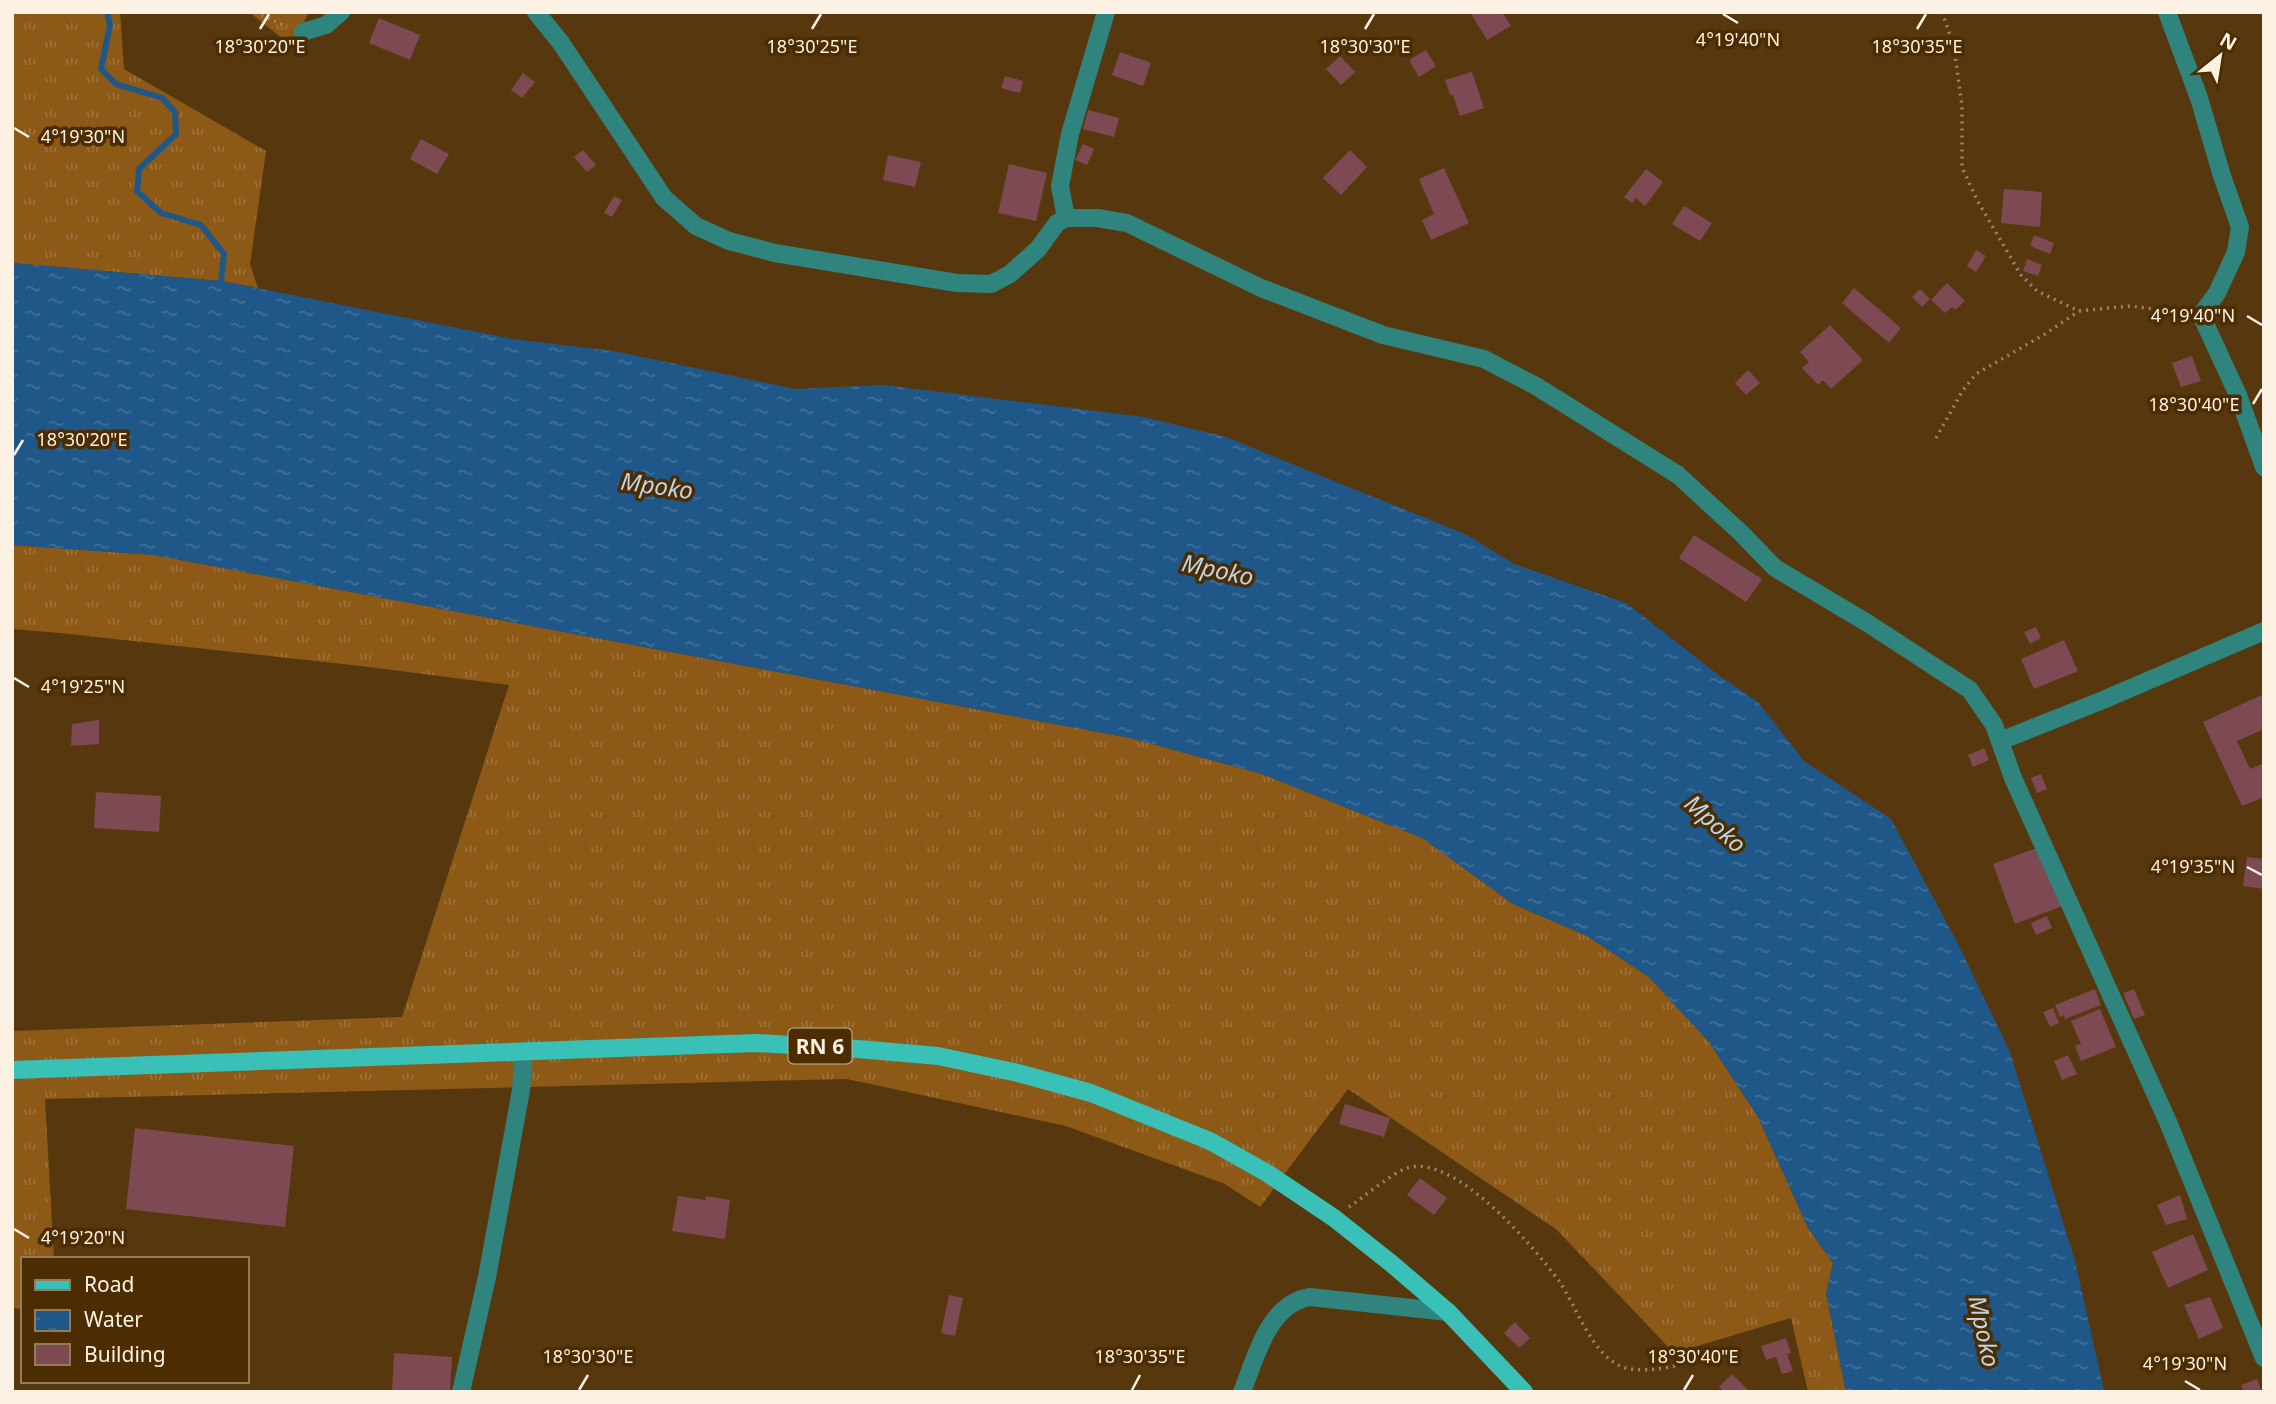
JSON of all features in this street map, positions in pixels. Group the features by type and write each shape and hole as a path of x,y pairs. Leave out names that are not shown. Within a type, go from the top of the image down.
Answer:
{"main road":[{"name":"RN 6","path":"12,1070 756,1043 938,1056 1018,1073 1091,1093 1210,1141 1267,1172 1334,1218 1392,1264 1448,1312 1524,1392"}],"street":[{"path":"303,32 326,25 341,12"},
{"path":"536,12 561,43 664,198 696,226 729,241 775,253 957,283 992,284 1010,274 1038,249 1057,223 1066,218 1127,222 1261,288 1383,335 1484,359 1536,386 1678,475 1775,568 1869,624 1970,690 1994,725 2013,778 2168,1122 2264,1358"},
{"path":"1066,218 1060,186 1070,134 1106,12"},
{"path":"2166,12 2199,98 2222,176 2241,227 2236,252 2217,293 2201,315 2238,395 2264,467"},
{"path":"2000,741 2104,700 2264,631"},
{"path":"461,1392 487,1277 521,1090 524,1051"},
{"path":"1242,1392 1270,1324 1288,1305 1299,1299 1322,1298 1448,1312"}],"path":[{"path":"255,12 283,26 303,32"},
{"path":"1942,12 1954,47 1962,106 1962,167 1977,200 2021,275 2037,291 2078,311"},
{"path":"1936,439 1963,390 1976,374 2045,334 2078,311 2130,306 2201,315"},
{"path":"1334,1218 1406,1168 1429,1166 1452,1174 1528,1241 1560,1283 1589,1334 1609,1358 1625,1368 1646,1370 1705,1359 1725,1349"}],"green space":[{"path":"12,12 120,12 124,69 266,151 250,264 258,288 221,281 12,263"},
{"path":"249,12 309,12 292,46"},
{"path":"12,545 154,555 1130,738 1262,774 1422,838 1513,904 1587,936 1649,977 1709,1042 1758,1117 1808,1228 1833,1263 1826,1294 1846,1392 1808,1392 1791,1318 1674,1353 1556,1229 1348,1089 1260,1207 1225,1184 1066,1126 847,1079 45,1099 54,1257 21,1257 21,1309 12,1307 12,1031 402,1017 509,685 361,666 12,629"}],"water":[{"name":"Mpoko","path":"12,263 221,281 512,339 614,351 795,389 883,385 1144,417 1226,437 1467,535 1514,564 1626,603 1721,677 1758,702 1804,761 1891,819 1957,942 2010,1052 2075,1261 2103,1392 1846,1392 1826,1294 1833,1263 1808,1228 1758,1117 1709,1042 1649,977 1587,936 1513,904 1422,838 1262,774 1130,738 154,555 12,545"}],"building":[{"path":"1470,12 1502,12 1511,26 1487,40"},
{"path":"379,18 420,35 410,60 369,43"},
{"path":"1426,50 1436,66 1419,77 1409,60"},
{"path":"1120,52 1151,63 1143,86 1112,75"},
{"path":"1340,56 1355,72 1341,85 1326,69"},
{"path":"1472,72 1484,108 1460,116 1445,80"},
{"path":"523,73 535,82 522,98 511,90"},
{"path":"1005,76 1023,81 1020,93 1001,88"},
{"path":"1088,110 1119,118 1114,137 1083,129"},
{"path":"421,139 449,154 437,174 410,159"},
{"path":"1083,144 1094,149 1087,165 1075,160"},
{"path":"583,150 596,165 587,172 574,157"},
{"path":"1350,150 1367,167 1341,195 1323,178"},
{"path":"888,155 921,162 915,187 883,180"},
{"path":"1009,164 1047,173 1036,221 998,213"},
{"path":"1444,168 1469,223 1431,240 1422,220 1434,214 1419,179"},
{"path":"1646,169 1663,182 1645,206 1636,198 1632,203 1624,197"},
{"path":"2004,189 2042,192 2040,227 2001,223"},
{"path":"614,196 622,200 612,217 604,213"},
{"path":"1684,206 1712,223 1700,241 1672,224"},
{"path":"2034,235 2054,243 2050,254 2030,246"},
{"path":"1976,250 1986,256 1976,272 1967,266"},
{"path":"2027,259 2042,265 2038,276 2023,271"},
{"path":"1947,283 1965,301 1955,310 1952,307 1945,313 1931,300"},
{"path":"1854,288 1901,328 1889,343 1842,303"},
{"path":"1920,289 1930,299 1922,307 1912,297"},
{"path":"1830,325 1863,360 1831,389 1823,380 1818,385 1802,368 1809,362 1800,352"},
{"path":"2192,356 2201,381 2181,387 2172,363"},
{"path":"1748,370 1760,383 1746,395 1735,383"},
{"path":"1694,535 1762,579 1746,602 1679,558"},
{"path":"2036,627 2041,638 2030,644 2024,632"},
{"path":"2064,640 2078,671 2034,689 2021,659"},
{"path":"2264,694 2264,729 2237,741 2250,769 2264,763 2264,797 2242,806 2203,722"},
{"path":"99,720 99,744 71,746 72,724"},
{"path":"1984,748 1989,760 1973,767 1968,755"},
{"path":"2041,774 2047,789 2037,793 2031,778"},
{"path":"96,792 161,796 159,832 94,828"},
{"path":"2037,848 2048,877 2054,875 2065,905 2015,924 1993,864"},
{"path":"2247,857 2264,859 2264,889 2243,886"},
{"path":"2047,916 2052,928 2036,935 2031,923"},
{"path":"2095,989 2101,1005 2065,1019 2064,1015 2060,1017 2055,1005"},
{"path":"2134,989 2145,1015 2134,1019 2123,993"},
{"path":"2053,1008 2059,1023 2050,1027 2043,1012"},
{"path":"2100,1009 2116,1047 2081,1061 2075,1046 2081,1044 2071,1021"},
{"path":"2068,1055 2077,1074 2062,1080 2054,1061"},
{"path":"1345,1104 1390,1118 1384,1137 1339,1124"},
{"path":"135,1128 294,1146 285,1227 126,1209"},
{"path":"1420,1178 1447,1198 1434,1215 1407,1195"},
{"path":"2180,1195 2187,1219 2166,1225 2157,1205"},
{"path":"678,1196 705,1200 706,1196 730,1200 725,1239 672,1231"},
{"path":"2193,1234 2208,1270 2168,1288 2152,1252"},
{"path":"949,1295 963,1298 955,1336 941,1333"},
{"path":"2210,1297 2223,1328 2199,1339 2184,1305"},
{"path":"1515,1322 1530,1338 1519,1348 1504,1333"},
{"path":"1786,1338 1791,1353 1787,1354 1793,1371 1782,1374 1776,1357 1766,1360 1761,1346"},
{"path":"394,1353 452,1357 450,1392 392,1392"},
{"path":"1732,1374 1750,1392 1724,1392 1719,1387"},
{"path":"2257,1379 2262,1392 2244,1392 2241,1385"}],"waterway":[{"path":"107,12 110,25 101,69 116,84 162,98 175,112 176,134 139,169 137,191 161,213 201,225 224,254 221,281 223,287"}]}
